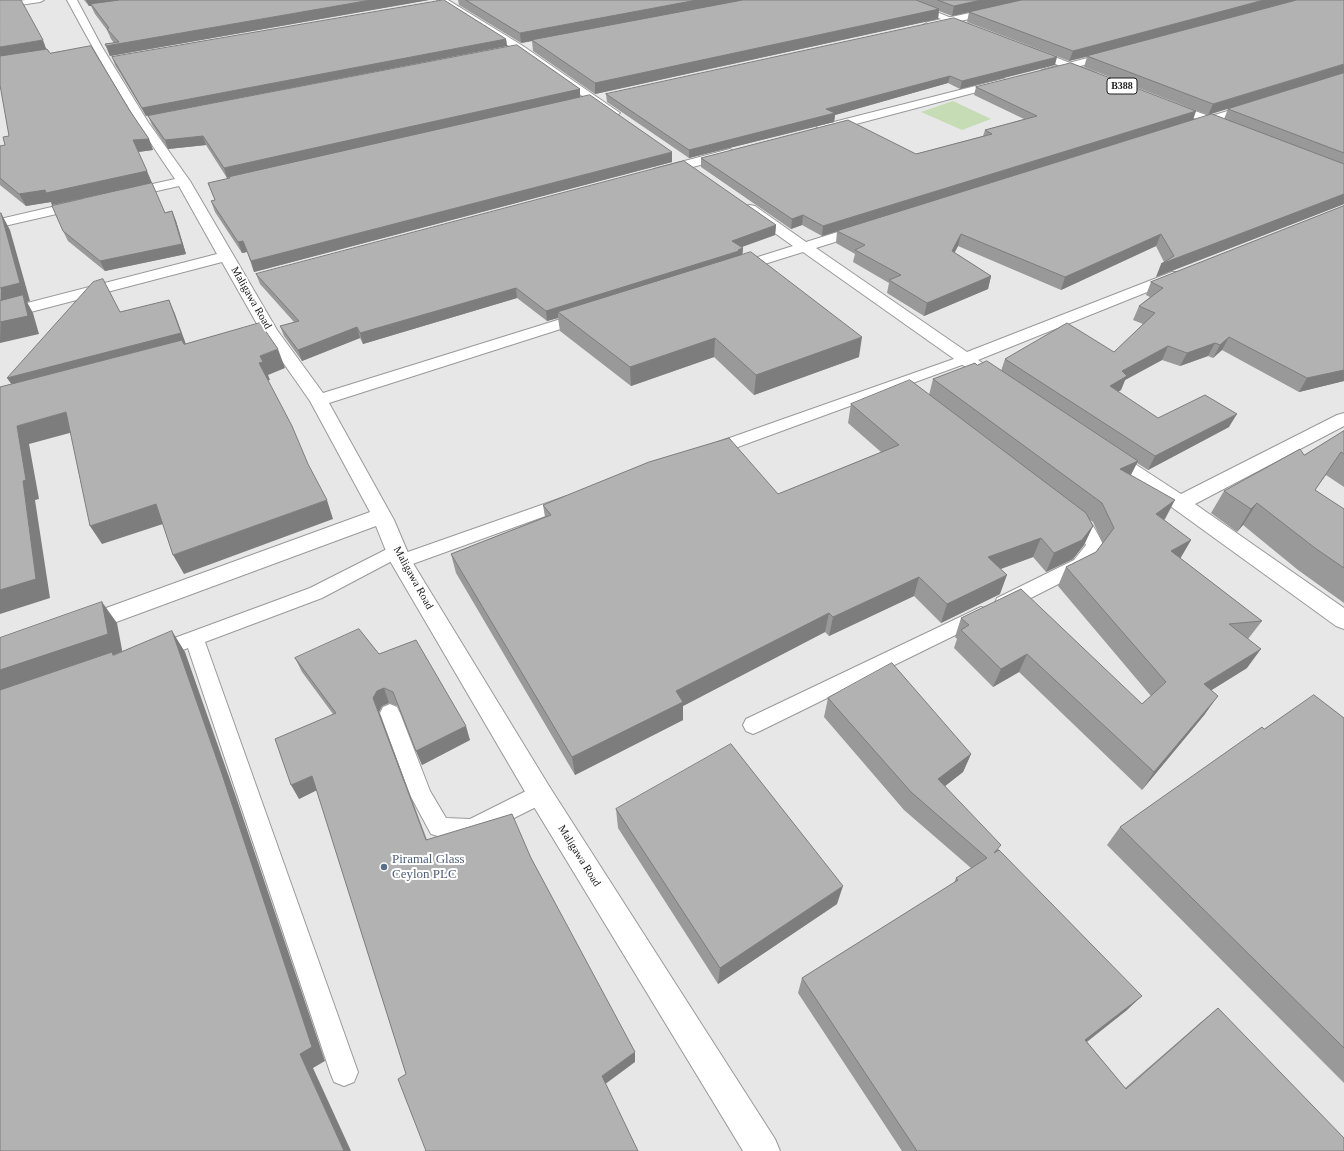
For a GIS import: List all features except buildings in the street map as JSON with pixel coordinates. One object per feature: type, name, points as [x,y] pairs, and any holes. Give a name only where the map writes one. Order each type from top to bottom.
[{"type":"street","points":[[899,0],[988,34]]},
{"type":"street","points":[[913,28],[1043,0]]},
{"type":"street","points":[[445,2],[511,49],[602,98],[625,121]]},
{"type":"street","name":"Maligawa Road","points":[[80,7],[101,54],[150,121],[192,187],[226,256],[250,280],[262,333],[319,400],[381,516],[399,556],[540,794],[763,1151]]},
{"type":"street","points":[[511,49],[535,45]]},
{"type":"street","name":"B388","points":[[1018,46],[1106,80]]},
{"type":"street","points":[[1032,75],[1122,52]]},
{"type":"street","points":[[806,133],[1017,79]]},
{"type":"street","points":[[579,103],[602,98]]},
{"type":"street","points":[[1158,100],[1238,131]]},
{"type":"street","points":[[1179,130],[1262,103]]},
{"type":"street","points":[[648,174],[739,150]]},
{"type":"street","points":[[668,151],[705,177]]},
{"type":"street","points":[[114,197],[192,187]]},
{"type":"street","points":[[736,199],[1010,390]]},
{"type":"street","points":[[0,223],[92,202]]},
{"type":"street","points":[[722,273],[882,223]]},
{"type":"street","points":[[0,315],[226,256]]},
{"type":"street","points":[[965,359],[1188,271]]},
{"type":"street","points":[[319,400],[600,311]]},
{"type":"street","points":[[1180,503],[1344,419]]},
{"type":"street","points":[[1096,447],[1180,503],[1344,620]]},
{"type":"street","points":[[67,631],[381,516]]},
{"type":"lane","points":[[0,6],[40,0]]},
{"type":"lane","points":[[698,455],[905,388],[965,359]]},
{"type":"lane","points":[[142,658],[316,593],[399,556],[579,497]]},
{"type":"lane","points":[[753,725],[1080,565],[1095,546],[1086,526],[1061,507]]},
{"type":"lane","points":[[194,639],[344,1072]]},
{"type":"lane","points":[[390,713],[420,795],[439,827],[451,830],[472,830],[540,794]]},
{"type":"green space","points":[[953,101],[991,119],[962,130],[921,112]]},
{"type":"place","name":"Piramal Glass Ceylon PLC","points":[[384,867]]}]
